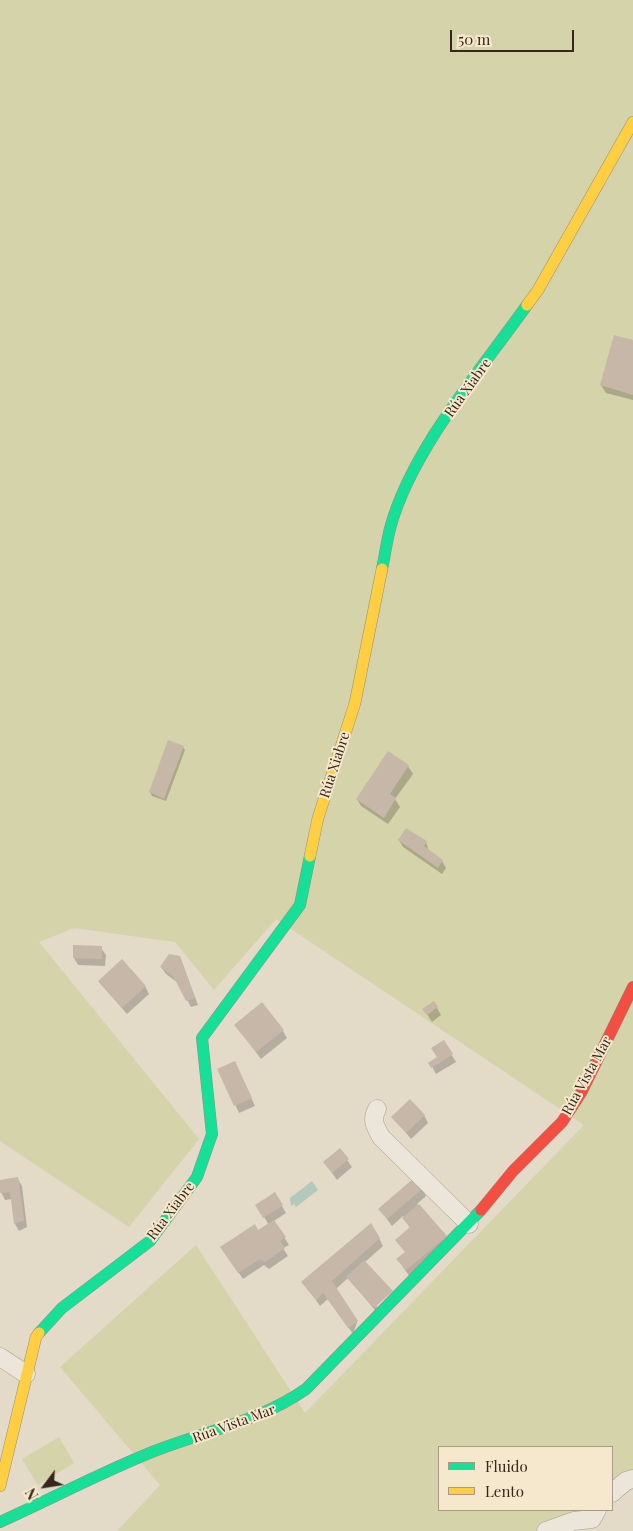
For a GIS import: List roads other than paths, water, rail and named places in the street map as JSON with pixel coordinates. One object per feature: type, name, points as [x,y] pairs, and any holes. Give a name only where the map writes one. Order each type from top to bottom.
[{"type":"street","name":"Rúa Xiabre","points":[[0,1486],[36,1337],[62,1308],[150,1241],[197,1177],[212,1134],[202,1038],[300,905],[318,818],[355,703],[391,524],[412,473],[437,431],[538,290],[633,122]]},
{"type":"street","name":"Rúa Vista Mar","points":[[0,1522],[154,1452],[240,1425],[287,1404],[306,1389],[469,1224],[513,1171],[562,1122],[581,1093],[633,987]]},
{"type":"street","points":[[378,1109],[373,1116],[375,1127],[381,1137],[469,1224]]},
{"type":"street","points":[[0,1357],[26,1374]]},
{"type":"street","points":[[613,1492],[626,1481],[633,1479]]},
{"type":"street","points":[[546,1531],[574,1521],[592,1519],[596,1511]]}]
